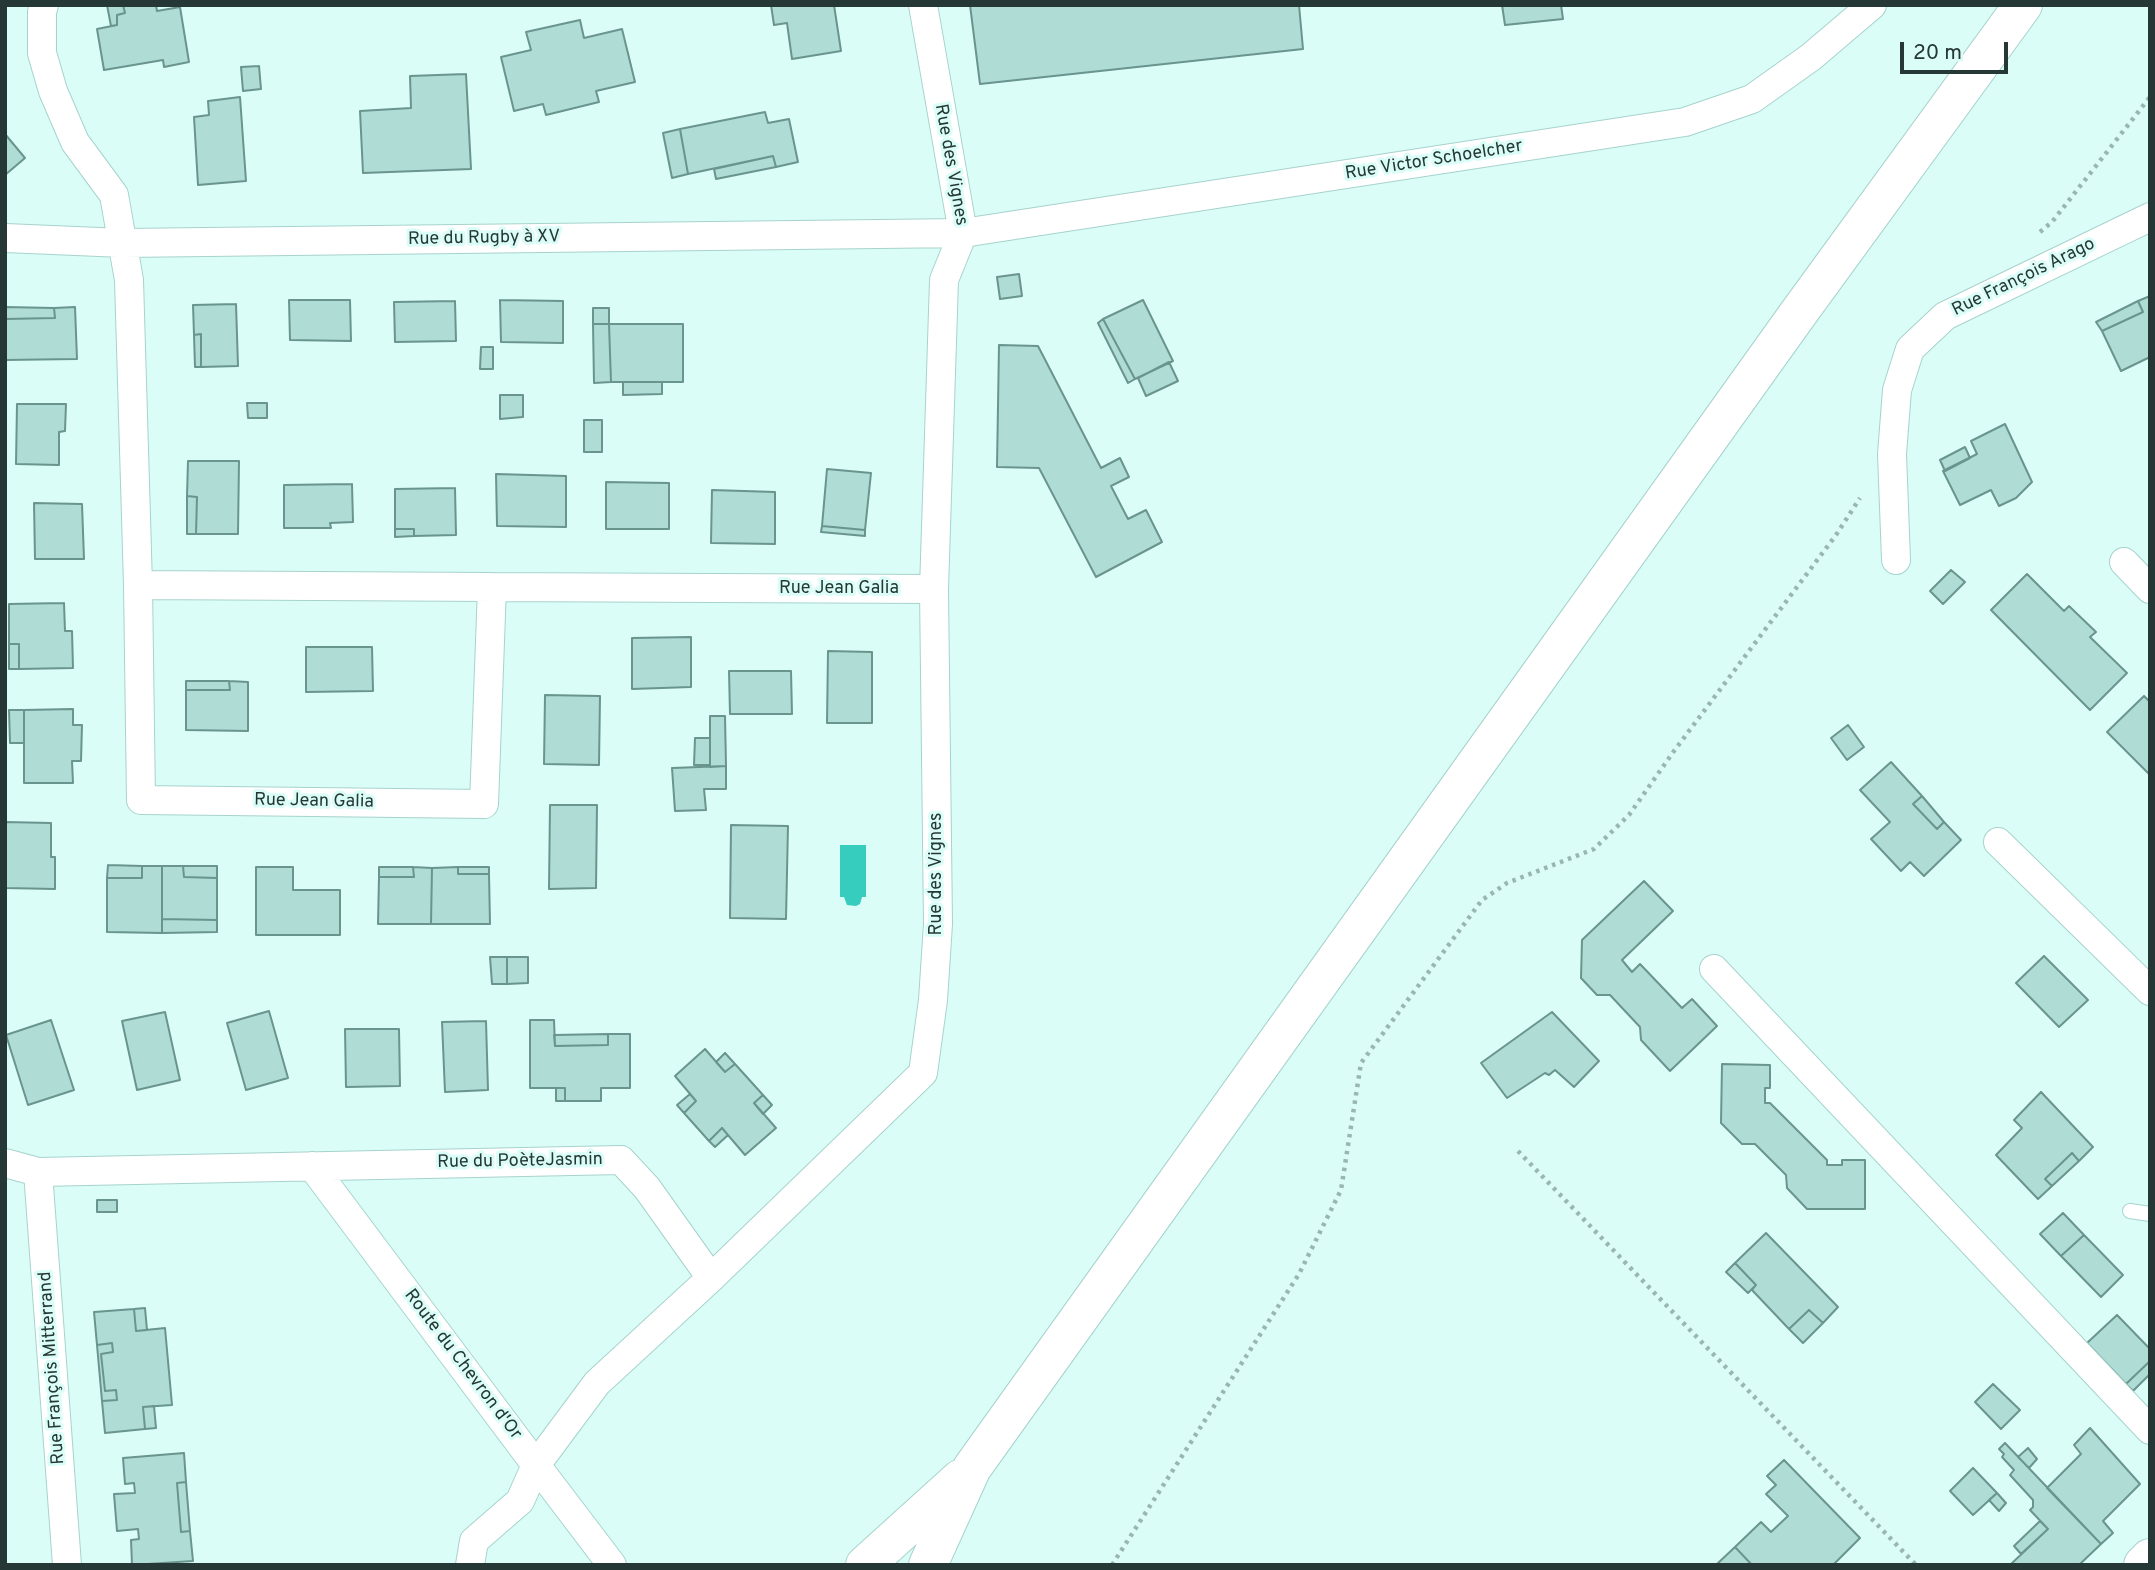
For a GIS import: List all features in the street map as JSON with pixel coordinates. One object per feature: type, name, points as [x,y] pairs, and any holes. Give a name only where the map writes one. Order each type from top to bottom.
[{"type":"main road","points":[[928,1565],[972,1468],[2022,5]]},
{"type":"main road","points":[[865,1565],[972,1468]]},
{"type":"main road","points":[[2143,1565],[2150,1558]]},
{"type":"street","name":"Rue Jean Galia","points":[[44,5],[42,53],[53,91],[75,142],[114,195],[130,280],[142,800],[484,804],[492,587]]},
{"type":"street","name":"Rue des Vignes","points":[[536,1465],[597,1383],[711,1278],[923,1073],[933,1000],[938,924],[934,589],[944,280],[963,233],[923,5]]},
{"type":"street","name":"Rue Victor Schoelcher","points":[[963,233],[1685,122],[1752,99],[1811,57],[1872,5]]},
{"type":"street","name":"Rue François Arago","points":[[1896,560],[1892,454],[1897,390],[1910,349],[1945,316],[2150,217]]},
{"type":"street","name":"Rue du Rugby à XV","points":[[5,238],[123,243],[963,233]]},
{"type":"street","points":[[2124,562],[2150,589]]},
{"type":"street","name":"Rue Jean Galia","points":[[138,585],[934,589]]},
{"type":"street","points":[[1998,842],[2150,991]]},
{"type":"street","points":[[1714,969],[2150,1430]]},
{"type":"street","name":"Rue du PoèteJasmin","points":[[313,1167],[621,1160],[647,1188],[711,1278]]},
{"type":"street","points":[[5,1163],[38,1172],[313,1167]]},
{"type":"street","name":"Route du Chevron d'Or","points":[[313,1167],[536,1465]]},
{"type":"street","name":"Rue François Mitterrand","points":[[38,1172],[67,1565]]},
{"type":"street","points":[[470,1565],[474,1541],[520,1501],[536,1465],[612,1565]]},
{"type":"lane","points":[[2130,1211],[2150,1214]]},
{"type":"path","points":[[2035,236],[2052,222],[2150,97]]},
{"type":"path","points":[[1112,1565],[1299,1274],[1341,1190],[1361,1063],[1482,900],[1507,883],[1594,849],[1629,815],[1836,535],[1862,494]]},
{"type":"path","points":[[1518,1151],[1916,1565]]},
{"type":"shaded area","points":[[840,845],[866,845],[866,897],[862,897],[860,904],[856,906],[847,905],[844,897],[840,897]]},
{"type":"building","points":[[107,5],[123,5],[125,13],[117,15],[117,25],[111,26]]},
{"type":"building","points":[[123,5],[156,5],[157,11],[180,7],[189,62],[164,67],[163,60],[104,70],[97,29],[117,25],[117,15],[125,13]]},
{"type":"building","points":[[771,5],[834,5],[841,51],[792,59],[787,23],[774,25]]},
{"type":"building","points":[[970,5],[1299,5],[1303,49],[980,84]]},
{"type":"building","points":[[1502,5],[1561,5],[1563,19],[1505,25]]},
{"type":"building","points":[[580,20],[584,38],[622,29],[635,82],[596,91],[599,102],[546,115],[543,104],[514,111],[501,57],[531,50],[526,32]]},
{"type":"building","points":[[259,66],[261,89],[243,91],[241,67]]},
{"type":"building","points":[[466,74],[471,169],[363,173],[360,111],[411,108],[410,76]]},
{"type":"building","points":[[240,97],[246,181],[198,185],[194,117],[209,115],[208,101]]},
{"type":"building","points":[[765,112],[768,123],[789,119],[798,162],[776,167],[773,156],[688,174],[680,129]]},
{"type":"building","points":[[680,129],[688,174],[672,178],[663,133]]},
{"type":"building","points":[[5,134],[25,158],[5,175]]},
{"type":"building","points":[[773,156],[776,167],[716,179],[714,169]]},
{"type":"building","points":[[1019,274],[1022,296],[1000,299],[997,277]]},
{"type":"building","points":[[2150,296],[2150,357],[2121,371],[2102,331],[2143,312],[2138,301]]},
{"type":"building","points":[[289,300],[350,300],[351,341],[290,340]]},
{"type":"building","points":[[500,300],[563,301],[563,343],[501,342]]},
{"type":"building","points":[[1143,300],[1173,361],[1135,379],[1103,319]]},
{"type":"building","points":[[455,301],[456,341],[395,342],[394,302]]},
{"type":"building","points":[[2138,301],[2143,312],[2102,331],[2096,322]]},
{"type":"building","points":[[236,304],[238,366],[201,367],[201,334],[194,335],[193,305]]},
{"type":"building","points":[[5,307],[54,308],[55,318],[5,319]]},
{"type":"building","points":[[75,307],[77,359],[5,360],[5,319],[55,318],[54,308]]},
{"type":"building","points":[[593,308],[609,308],[609,324],[593,324]]},
{"type":"building","points":[[1103,319],[1135,379],[1128,383],[1098,323]]},
{"type":"building","points":[[593,324],[609,324],[611,382],[594,383]]},
{"type":"building","points":[[609,324],[683,324],[683,382],[611,382]]},
{"type":"building","points":[[201,334],[201,367],[195,367],[194,335]]},
{"type":"building","points":[[999,345],[1038,346],[1101,468],[1120,458],[1129,477],[1111,486],[1128,519],[1146,510],[1162,542],[1096,577],[1039,468],[997,467]]},
{"type":"building","points":[[481,347],[493,347],[493,369],[480,369]]},
{"type":"building","points":[[1169,362],[1178,381],[1146,396],[1138,378]]},
{"type":"building","points":[[623,382],[662,382],[662,394],[623,395]]},
{"type":"building","points":[[500,395],[523,395],[523,417],[500,419]]},
{"type":"building","points":[[247,403],[267,403],[267,418],[248,418]]},
{"type":"building","points":[[17,404],[66,404],[65,431],[59,432],[59,465],[16,464]]},
{"type":"building","points":[[584,420],[602,420],[602,452],[584,452]]},
{"type":"building","points":[[2005,424],[2032,482],[2016,498],[1999,506],[1991,490],[1960,505],[1943,471],[1977,454],[1971,441]]},
{"type":"building","points":[[1965,447],[1970,458],[1945,471],[1940,460]]},
{"type":"building","points":[[188,461],[239,461],[238,534],[196,534],[197,497],[187,496]]},
{"type":"building","points":[[827,469],[871,473],[865,530],[822,526]]},
{"type":"building","points":[[496,474],[566,476],[566,527],[497,526]]},
{"type":"building","points":[[606,482],[669,483],[669,529],[606,529]]},
{"type":"building","points":[[352,484],[353,522],[330,523],[331,528],[284,528],[284,485]]},
{"type":"building","points":[[455,488],[456,535],[414,536],[414,529],[395,529],[395,489]]},
{"type":"building","points":[[712,490],[775,492],[775,544],[711,543]]},
{"type":"building","points":[[187,496],[197,497],[196,534],[187,534]]},
{"type":"building","points":[[34,503],[82,504],[84,559],[35,559]]},
{"type":"building","points":[[822,526],[865,530],[865,536],[821,532]]},
{"type":"building","points":[[395,529],[414,529],[414,536],[395,537]]},
{"type":"building","points":[[1951,570],[1965,582],[1943,604],[1930,591]]},
{"type":"building","points":[[2027,574],[2064,611],[2069,606],[2096,632],[2090,637],[2127,673],[2090,710],[1991,610]]},
{"type":"building","points":[[64,603],[65,631],[72,631],[73,668],[19,669],[19,644],[9,644],[9,604]]},
{"type":"building","points":[[691,637],[691,687],[632,689],[632,638]]},
{"type":"building","points":[[9,644],[19,644],[19,669],[9,669]]},
{"type":"building","points":[[306,647],[372,647],[373,691],[306,692]]},
{"type":"building","points":[[828,651],[872,652],[872,723],[827,723]]},
{"type":"building","points":[[729,671],[791,671],[792,714],[730,714]]},
{"type":"building","points":[[186,681],[229,681],[230,690],[186,690]]},
{"type":"building","points":[[229,681],[248,682],[248,731],[186,730],[186,690],[230,690]]},
{"type":"building","points":[[545,695],[600,696],[599,765],[544,764]]},
{"type":"building","points":[[2144,696],[2150,702],[2150,775],[2107,732]]},
{"type":"building","points":[[73,709],[73,725],[82,725],[81,761],[72,761],[73,783],[24,783],[24,710]]},
{"type":"building","points":[[9,710],[24,710],[24,743],[10,743]]},
{"type":"building","points":[[710,716],[725,716],[726,766],[710,767]]},
{"type":"building","points":[[1848,725],[1864,747],[1847,760],[1831,738]]},
{"type":"building","points":[[695,738],[710,738],[710,765],[694,765]]},
{"type":"building","points":[[1891,762],[1922,796],[1913,804],[1937,829],[1944,822],[1961,840],[1924,876],[1910,862],[1901,871],[1871,839],[1890,822],[1860,790]]},
{"type":"building","points":[[726,766],[726,789],[704,789],[706,810],[675,811],[672,768]]},
{"type":"building","points":[[1922,796],[1944,822],[1937,829],[1913,804]]},
{"type":"building","points":[[550,805],[597,805],[596,888],[549,889]]},
{"type":"building","points":[[5,822],[51,823],[55,889],[5,888]]},
{"type":"building","points":[[731,825],[788,826],[786,919],[730,918]]},
{"type":"building","points":[[108,865],[142,866],[142,878],[107,878]]},
{"type":"building","points":[[142,866],[162,866],[162,933],[107,932],[107,878],[142,878]]},
{"type":"building","points":[[162,866],[183,866],[184,877],[217,878],[217,920],[162,919]]},
{"type":"building","points":[[183,866],[217,866],[217,878],[184,877]]},
{"type":"building","points":[[256,867],[293,867],[293,890],[340,890],[340,935],[256,935]]},
{"type":"building","points":[[379,867],[413,867],[414,877],[379,877]]},
{"type":"building","points":[[413,867],[432,868],[431,924],[378,924],[379,877],[414,877]]},
{"type":"building","points":[[458,867],[489,867],[489,874],[458,874]]},
{"type":"building","points":[[458,867],[458,874],[489,874],[490,924],[431,924],[432,868]]},
{"type":"building","points":[[1644,881],[1673,911],[1622,960],[1632,972],[1640,964],[1682,1008],[1692,999],[1717,1026],[1670,1071],[1641,1040],[1640,1027],[1610,995],[1597,995],[1581,978],[1582,940]]},
{"type":"building","points":[[162,919],[217,920],[217,932],[162,933]]},
{"type":"building","points":[[2044,956],[2088,1000],[2059,1027],[2016,983]]},
{"type":"building","points":[[490,957],[507,957],[507,984],[492,984]]},
{"type":"building","points":[[507,957],[528,957],[528,983],[507,984]]},
{"type":"building","points":[[269,1011],[288,1078],[246,1090],[227,1023]]},
{"type":"building","points":[[165,1012],[180,1080],[137,1090],[122,1021]]},
{"type":"building","points":[[1552,1012],[1599,1061],[1574,1087],[1555,1070],[1549,1075],[1545,1073],[1507,1098],[1481,1063]]},
{"type":"building","points":[[51,1020],[74,1090],[28,1105],[6,1035]]},
{"type":"building","points":[[530,1020],[554,1020],[555,1046],[608,1045],[608,1034],[630,1034],[630,1088],[601,1088],[601,1101],[565,1101],[565,1088],[530,1088]]},
{"type":"building","points":[[486,1021],[488,1090],[445,1092],[442,1022]]},
{"type":"building","points":[[345,1029],[399,1029],[400,1086],[346,1087]]},
{"type":"building","points":[[608,1034],[608,1045],[555,1046],[554,1035]]},
{"type":"building","points":[[705,1049],[725,1072],[735,1064],[763,1095],[754,1103],[776,1128],[745,1155],[722,1128],[709,1141],[684,1113],[696,1101],[675,1076]]},
{"type":"building","points":[[725,1053],[735,1064],[725,1072],[716,1062]]},
{"type":"building","points":[[1722,1064],[1770,1065],[1770,1088],[1765,1088],[1765,1103],[1770,1103],[1827,1160],[1827,1165],[1842,1165],[1842,1160],[1865,1160],[1865,1209],[1807,1209],[1787,1188],[1786,1175],[1755,1144],[1742,1144],[1721,1123]]},
{"type":"building","points":[[556,1088],[565,1088],[565,1101],[556,1101]]},
{"type":"building","points":[[2041,1092],[2093,1147],[2079,1161],[2072,1153],[2045,1179],[2052,1186],[2038,1199],[1996,1155],[2022,1128],[2014,1120]]},
{"type":"building","points":[[690,1094],[696,1101],[684,1113],[677,1105]]},
{"type":"building","points":[[763,1095],[772,1105],[763,1114],[754,1103]]},
{"type":"building","points":[[722,1128],[728,1135],[715,1147],[709,1141]]},
{"type":"building","points":[[2072,1153],[2079,1161],[2052,1186],[2045,1179]]},
{"type":"building","points":[[97,1200],[117,1200],[117,1212],[97,1212]]},
{"type":"building","points":[[2063,1213],[2084,1235],[2061,1256],[2040,1234]]},
{"type":"building","points":[[1766,1233],[1838,1307],[1823,1323],[1809,1310],[1789,1329],[1752,1290],[1756,1285],[1735,1263]]},
{"type":"building","points":[[2084,1235],[2123,1275],[2101,1297],[2061,1256]]},
{"type":"building","points":[[1735,1263],[1756,1285],[1748,1293],[1726,1272]]},
{"type":"building","points":[[145,1308],[147,1330],[136,1331],[134,1309]]},
{"type":"building","points":[[134,1309],[136,1331],[165,1328],[172,1405],[143,1407],[145,1429],[105,1433],[102,1401],[117,1400],[116,1390],[105,1391],[101,1354],[113,1352],[112,1343],[97,1345],[94,1312]]},
{"type":"building","points":[[1809,1310],[1823,1323],[1803,1343],[1789,1329]]},
{"type":"building","points":[[2117,1315],[2150,1349],[2150,1361],[2126,1384],[2087,1343]]},
{"type":"building","points":[[112,1343],[113,1352],[101,1354],[105,1391],[116,1390],[117,1400],[102,1401],[97,1345]]},
{"type":"building","points":[[2150,1361],[2150,1374],[2133,1391],[2126,1384]]},
{"type":"building","points":[[1993,1384],[2020,1410],[2001,1429],[1975,1402]]},
{"type":"building","points":[[154,1406],[156,1428],[145,1429],[143,1407]]},
{"type":"building","points":[[2090,1428],[2140,1484],[2103,1521],[2113,1533],[2101,1544],[2047,1488],[2081,1454],[2074,1445]]},
{"type":"building","points":[[2005,1443],[2101,1544],[2079,1565],[2010,1565],[2048,1529],[2030,1510],[2033,1500],[2010,1475],[2014,1470],[2002,1457],[2004,1454],[1999,1449]]},
{"type":"building","points":[[2028,1448],[2037,1459],[2029,1468],[2018,1457]]},
{"type":"building","points":[[184,1453],[186,1482],[177,1483],[181,1532],[190,1531],[193,1561],[132,1565],[131,1540],[139,1539],[138,1529],[117,1531],[114,1494],[135,1493],[134,1483],[125,1484],[123,1458]]},
{"type":"building","points":[[1784,1460],[1860,1538],[1833,1565],[1752,1565],[1735,1547],[1761,1522],[1771,1532],[1788,1516],[1766,1494],[1776,1485],[1767,1476]]},
{"type":"building","points":[[1973,1468],[1997,1493],[1973,1515],[1950,1491]]},
{"type":"building","points":[[186,1482],[190,1531],[181,1532],[177,1483]]},
{"type":"building","points":[[1997,1493],[2006,1503],[1999,1511],[1989,1500]]},
{"type":"building","points":[[2040,1521],[2048,1529],[2021,1554],[2014,1546]]},
{"type":"building","points":[[1735,1547],[1752,1565],[1717,1564]]}]
